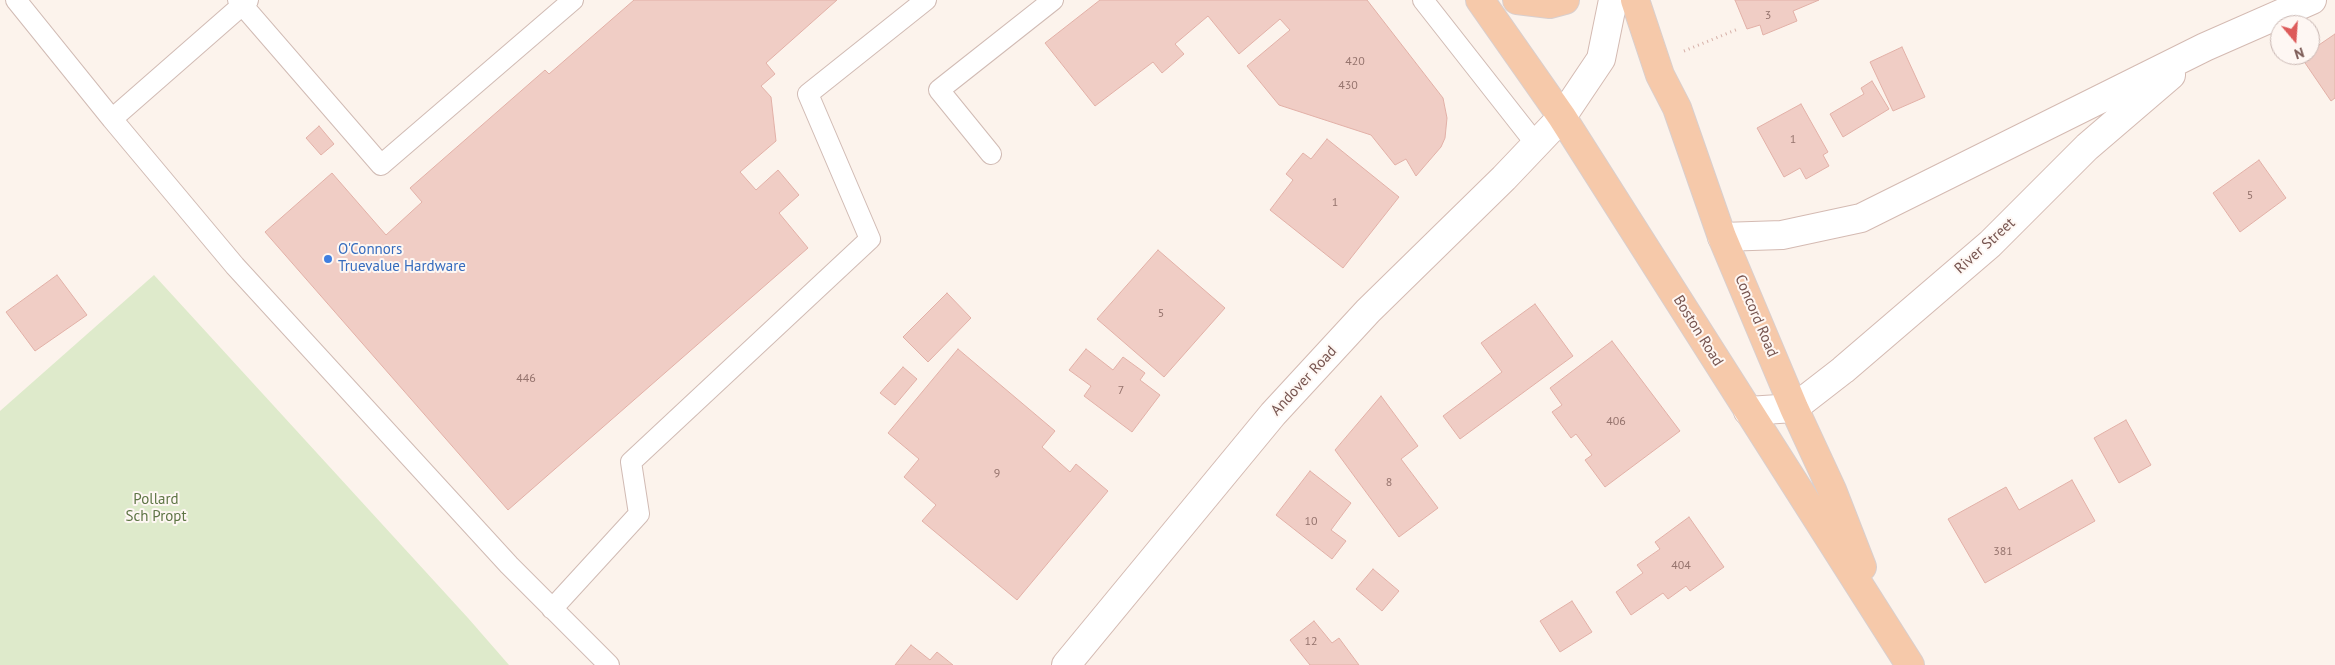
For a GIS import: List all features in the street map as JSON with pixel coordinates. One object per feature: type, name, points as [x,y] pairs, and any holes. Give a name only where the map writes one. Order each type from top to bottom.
[{"type":"main road","name":"Boston Road","points":[[1480,0],[1562,117],[1910,665]]},
{"type":"main road","points":[[1517,0],[1550,4],[1565,0]]},
{"type":"main road","points":[[1562,117],[1601,59],[1613,0]]},
{"type":"main road","name":"Concord Road","points":[[1635,0],[1660,75],[1677,108],[1722,237],[1794,408],[1832,490],[1887,629]]},
{"type":"main road","name":"River Street","points":[[1722,237],[1782,235],[1861,218],[2205,47],[2312,0]]},
{"type":"main road","name":"River Street","points":[[1794,408],[1843,370],[1990,244],[2087,146],[2205,47]]},
{"type":"main road","name":"Andover Road","points":[[1066,665],[1273,414],[1368,312],[1562,117]]},
{"type":"main road","points":[[1748,411],[1794,408]]},
{"type":"lane","points":[[16,0],[112,119],[235,266],[509,565],[609,665]]},
{"type":"lane","points":[[112,119],[243,2],[381,165],[572,0]]},
{"type":"lane","points":[[552,609],[639,514],[631,462],[870,239],[808,94],[926,0]]},
{"type":"lane","points":[[991,154],[939,90],[1053,0]]},
{"type":"lane","points":[[1423,0],[1536,144]]},
{"type":"path","points":[[1679,53],[1738,29]]},
{"type":"green space","name":"Pollard Sch Propt","points":[[154,275],[509,665],[0,665],[0,411]]},
{"type":"building","points":[[634,0],[837,0],[766,63],[775,74],[761,86],[771,97],[776,141],[740,172],[756,190],[778,170],[799,195],[779,213],[808,248],[508,510],[265,232],[332,173],[386,235],[422,202],[410,188],[545,70],[549,74]]},
{"type":"building","points":[[1100,0],[1367,0],[1443,98],[1447,118],[1445,138],[1441,147],[1416,176],[1406,159],[1395,165],[1371,135],[1279,105],[1247,66],[1290,30],[1280,19],[1239,54],[1208,16],[1175,44],[1184,54],[1162,73],[1153,62],[1095,106],[1045,43]]},
{"type":"building","points":[[1735,0],[1819,0],[1793,11],[1797,21],[1763,35],[1760,25],[1747,29]]},
{"type":"building","points":[[2335,34],[2335,98],[2331,101],[2306,65],[2320,65],[2320,44]]},
{"type":"building","points":[[1902,47],[1925,97],[1893,111],[1870,62]]},
{"type":"building","points":[[1872,81],[1889,109],[1843,137],[1830,114],[1864,94],[1861,88]]},
{"type":"building","points":[[1801,104],[1828,152],[1823,155],[1829,166],[1806,179],[1800,168],[1784,177],[1757,128]]},
{"type":"building","points":[[319,126],[334,144],[321,155],[306,138]]},
{"type":"building","points":[[1327,139],[1399,197],[1343,268],[1270,210],[1293,180],[1286,174],[1303,153],[1311,159]]},
{"type":"building","points":[[2259,160],[2286,198],[2240,232],[2213,193]]},
{"type":"building","points":[[1158,250],[1225,308],[1164,377],[1097,319]]},
{"type":"building","points":[[57,275],[87,315],[35,351],[6,312]]},
{"type":"building","points":[[947,293],[971,318],[928,362],[903,337]]},
{"type":"building","points":[[1535,304],[1573,356],[1460,439],[1443,416],[1502,372],[1481,343]]},
{"type":"building","points":[[1612,341],[1680,431],[1605,487],[1585,460],[1592,455],[1576,434],[1571,438],[1552,412],[1562,405],[1550,388]]},
{"type":"building","points":[[958,349],[1055,431],[1042,447],[1070,472],[1076,464],[1108,491],[1017,600],[922,521],[936,505],[904,477],[919,459],[888,433]]},
{"type":"building","points":[[1086,349],[1113,370],[1123,357],[1145,373],[1140,380],[1160,395],[1132,432],[1084,396],[1091,386],[1069,370]]},
{"type":"building","points":[[903,367],[917,379],[895,405],[880,393]]},
{"type":"building","points":[[1381,396],[1418,446],[1401,459],[1438,508],[1399,537],[1335,450]]},
{"type":"building","points":[[2126,420],[2151,465],[2119,483],[2094,438]]},
{"type":"building","points":[[1310,471],[1351,503],[1331,530],[1346,541],[1332,559],[1276,515]]},
{"type":"building","points":[[2072,480],[2095,521],[1985,583],[1948,519],[2006,487],[2019,510]]},
{"type":"building","points":[[1689,517],[1724,567],[1690,591],[1686,586],[1668,599],[1663,593],[1631,615],[1616,592],[1643,573],[1637,565],[1660,549],[1655,542]]},
{"type":"building","points":[[1373,569],[1399,591],[1382,611],[1356,589]]},
{"type":"building","points":[[1572,601],[1592,632],[1560,652],[1540,621]]},
{"type":"building","points":[[1314,621],[1332,643],[1339,638],[1359,665],[1310,665],[1290,640]]},
{"type":"building","points":[[911,645],[930,660],[937,652],[953,665],[895,665]]},
{"type":"place","name":"O'Connors Truevalue Hardware","points":[[328,259]]}]
